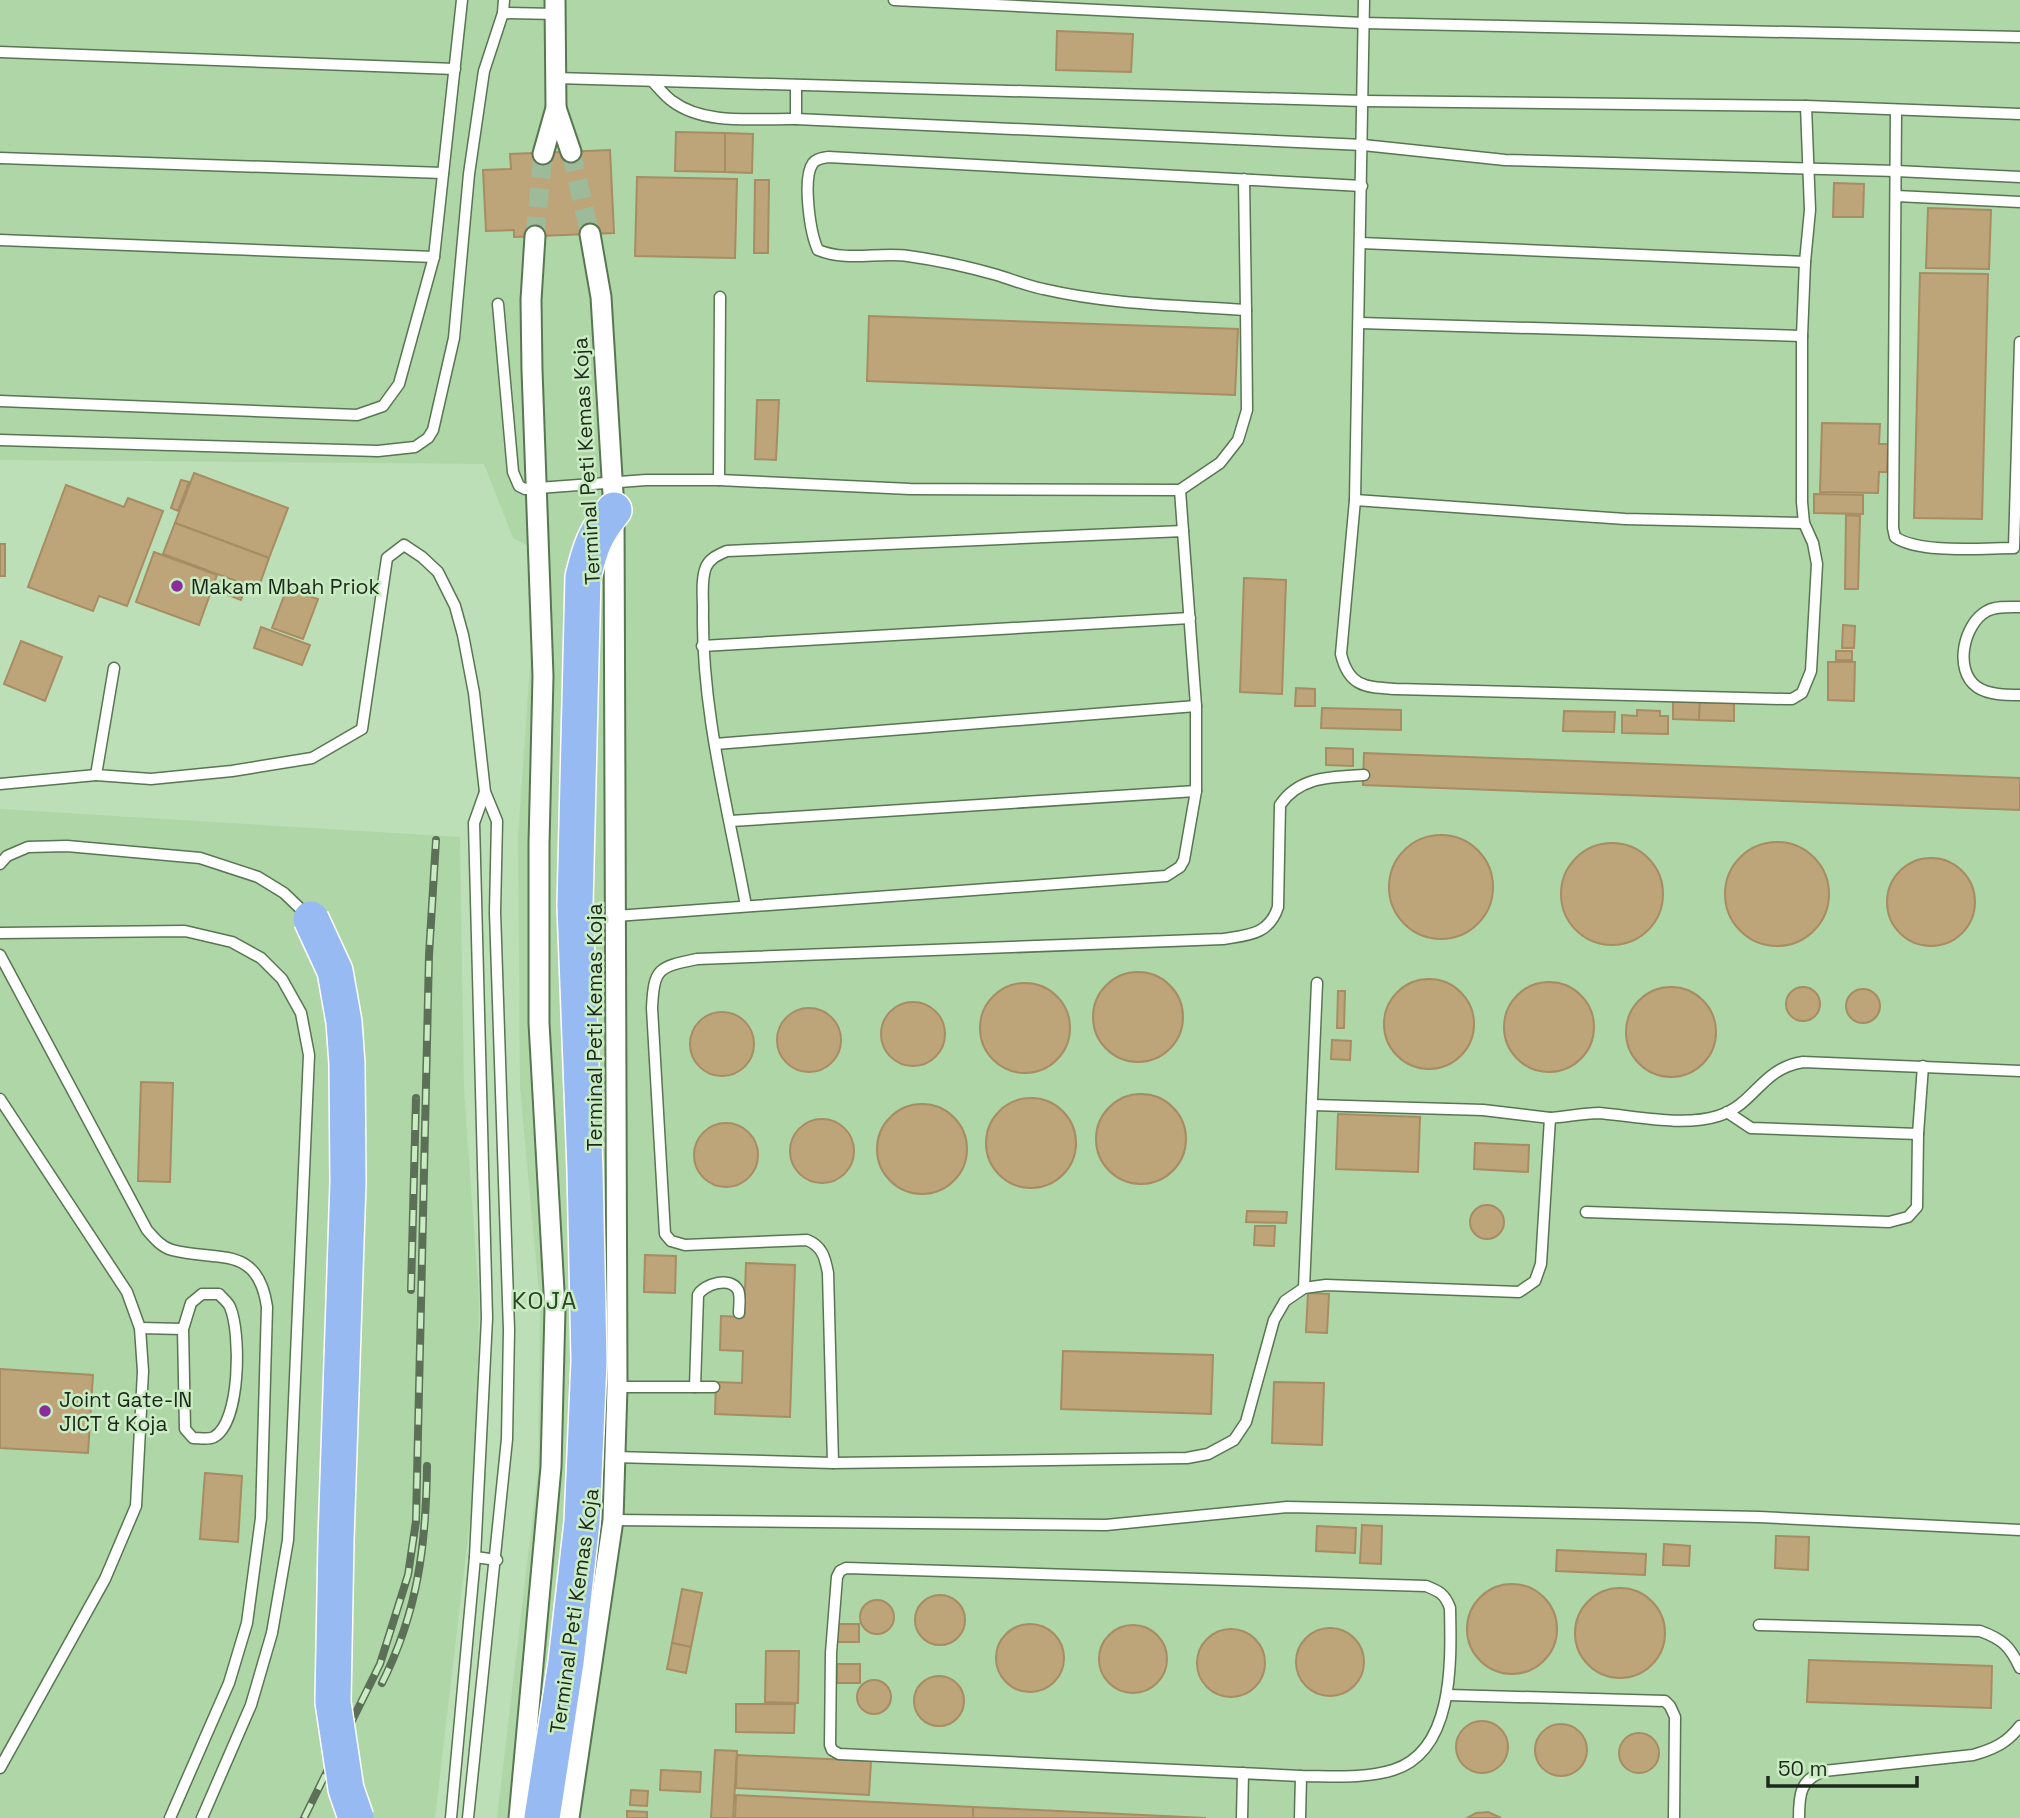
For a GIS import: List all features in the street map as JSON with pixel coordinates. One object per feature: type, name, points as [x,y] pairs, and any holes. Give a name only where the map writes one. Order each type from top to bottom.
[{"type":"highway","points":[[542,1818],[566,1662],[582,1522],[589,1361],[575,906],[583,577],[589,550],[614,496]]},
{"type":"highway","points":[[311,919],[335,971],[344,1022],[347,1064],[348,1182],[333,1702],[346,1789],[356,1818]]},
{"type":"street","points":[[543,154],[556,108],[556,7]]},
{"type":"street","points":[[556,108],[571,152]]},
{"type":"street","name":"Terminal Peti Kemas Koja","points":[[569,1818],[613,1520],[617,1387],[614,496],[601,297],[590,234]]},
{"type":"street","name":"Terminal Peti Kemas Koja","points":[[519,1818],[551,1467],[555,1309],[539,1023],[543,676],[531,300],[535,236]]},
{"type":"lane","points":[[0,401],[357,415],[383,405],[399,384],[434,257],[462,0]]},
{"type":"lane","points":[[0,440],[378,451],[407,448],[423,443],[433,430],[454,338],[469,174],[484,71],[503,13],[504,0]]},
{"type":"lane","points":[[894,0],[1363,23],[2020,37]]},
{"type":"lane","points":[[1364,0],[1355,500],[1341,654],[1345,669],[1362,685],[1396,689],[1793,699],[1806,688],[1811,671],[1816,564],[1813,543],[1804,523],[1802,502],[1802,336],[1810,210],[1806,106]]},
{"type":"lane","points":[[503,13],[556,7]]},
{"type":"lane","points":[[0,52],[455,69]]},
{"type":"lane","points":[[556,78],[1363,101],[1806,106],[2020,114]]},
{"type":"lane","points":[[652,81],[671,101],[693,112],[725,118],[1363,145],[1505,160],[2020,177]]},
{"type":"lane","points":[[796,85],[796,119]]},
{"type":"lane","points":[[1896,110],[1893,528],[1895,537],[1906,544],[1923,547],[2017,548],[2020,342]]},
{"type":"lane","points":[[1246,310],[1107,301],[1041,289],[995,274],[906,256],[856,257],[827,254],[818,250],[808,219],[811,166],[828,157],[1362,186]]},
{"type":"lane","points":[[0,159],[443,173]]},
{"type":"lane","points":[[498,304],[513,472],[519,486],[525,489],[614,496],[719,480],[910,489],[1180,491],[1220,463],[1238,440],[1247,410],[1244,179]]},
{"type":"lane","points":[[1896,196],[2020,201]]},
{"type":"lane","points":[[0,240],[434,257]]},
{"type":"lane","points":[[1361,243],[1805,262]]},
{"type":"lane","points":[[719,480],[720,296]]},
{"type":"lane","points":[[1360,323],[1802,336]]},
{"type":"lane","points":[[616,916],[1166,876],[1180,867],[1184,860],[1196,791],[1196,706],[1180,491]]},
{"type":"lane","points":[[1355,500],[1625,519],[1804,523]]},
{"type":"lane","points":[[746,906],[715,744],[702,646],[705,568],[717,555],[727,551],[1183,531]]},
{"type":"lane","points":[[0,784],[96,775],[151,779],[232,771],[312,758],[362,729],[387,558],[404,545],[422,557],[438,572],[455,606],[474,693],[485,792],[496,821],[495,912],[509,1330],[507,1439],[468,1818]]},
{"type":"lane","points":[[2020,607],[1989,610],[1975,620],[1966,636],[1964,661],[1967,675],[1976,686],[1989,692],[2020,695]]},
{"type":"lane","points":[[702,646],[1190,618]]},
{"type":"lane","points":[[96,775],[114,668]]},
{"type":"lane","points":[[715,744],[1196,706]]},
{"type":"lane","points":[[833,1463],[828,1272],[824,1256],[816,1244],[807,1240],[685,1244],[671,1241],[665,1234],[652,1008],[653,986],[658,973],[668,965],[697,959],[1223,939],[1250,935],[1265,928],[1274,919],[1278,907],[1280,805],[1288,793],[1324,777],[1364,775]]},
{"type":"lane","points":[[731,821],[1196,791]]},
{"type":"lane","points":[[451,1818],[475,1557],[487,1318],[474,823],[485,792]]},
{"type":"lane","points":[[0,864],[7,856],[28,847],[67,846],[200,858],[258,877],[284,893],[311,919]]},
{"type":"lane","points":[[0,933],[185,931],[232,942],[261,958],[282,979],[301,1013],[309,1055],[288,1540],[272,1633],[251,1705],[202,1818]]},
{"type":"lane","points":[[0,955],[147,1230],[157,1242],[170,1250],[228,1257],[246,1264],[257,1273],[265,1290],[267,1307],[261,1518],[247,1623],[229,1683],[170,1818]]},
{"type":"lane","points":[[1304,1288],[1317,983]]},
{"type":"lane","points":[[1313,1105],[1483,1110],[1550,1118],[1595,1113],[1661,1119],[1699,1119],[1727,1112],[1750,1096],[1764,1079],[1788,1064],[1830,1062],[2020,1071]]},
{"type":"lane","points":[[1586,1212],[1889,1222],[1908,1217],[1917,1207],[1918,1133],[1923,1066]]},
{"type":"lane","points":[[0,1099],[127,1292],[140,1328],[143,1371],[136,1506],[105,1579],[0,1768]]},
{"type":"lane","points":[[1727,1112],[1751,1128],[1918,1133]]},
{"type":"lane","points":[[614,1457],[833,1463],[1187,1458],[1208,1454],[1234,1440],[1246,1422],[1274,1320],[1285,1301],[1304,1288],[1326,1285],[1519,1292],[1528,1288],[1539,1275],[1541,1264],[1550,1118]]},
{"type":"lane","points":[[482,1133],[501,1133]]},
{"type":"lane","points":[[695,1387],[698,1294],[702,1287],[710,1284],[732,1284],[737,1288],[739,1313]]},
{"type":"lane","points":[[202,1294],[219,1294],[230,1306],[237,1344],[237,1382],[233,1405],[221,1431],[212,1438],[193,1438],[185,1429],[183,1329],[191,1303],[202,1294]]},
{"type":"lane","points":[[140,1328],[183,1329]]},
{"type":"lane","points":[[617,1387],[714,1387]]},
{"type":"lane","points":[[613,1520],[1106,1525],[1287,1507],[1759,1517],[2020,1530]]},
{"type":"lane","points":[[475,1557],[496,1560]]},
{"type":"lane","points":[[846,1567],[1426,1586],[1440,1591],[1446,1597],[1450,1608],[1448,1695],[1430,1739],[1409,1762],[1394,1770],[1367,1776],[1301,1776],[836,1754],[830,1745],[831,1653],[838,1573],[846,1567]]},
{"type":"lane","points":[[1759,1625],[1980,1631],[1997,1638],[2013,1652],[2020,1668]]},
{"type":"lane","points":[[1448,1695],[1665,1701],[1675,1717],[1674,1818]]},
{"type":"lane","points":[[1799,1818],[1799,1799],[1803,1785],[1813,1775],[1825,1771],[1973,1755],[1997,1748],[2020,1726]]},
{"type":"lane","points":[[1242,1818],[1243,1773]]},
{"type":"lane","points":[[1300,1818],[1301,1776]]},
{"type":"shaded area","points":[[0,0],[2020,0],[2020,1818],[497,1818],[538,1471],[540,1304],[520,1088],[518,837],[538,551],[513,538],[484,464],[0,460]]},
{"type":"shaded area","points":[[0,809],[460,837],[464,1089],[479,1300],[476,1469],[435,1818],[0,1818]]},
{"type":"building","points":[[1057,31],[1133,34],[1131,72],[1056,70]]},
{"type":"building","points":[[676,132],[725,133],[725,172],[675,171]]},
{"type":"building","points":[[725,133],[753,134],[752,173],[725,172]]},
{"type":"building","points":[[610,150],[614,233],[514,237],[514,230],[486,231],[483,170],[511,169],[510,154]]},
{"type":"building","points":[[637,177],[737,179],[735,258],[635,256]]},
{"type":"building","points":[[755,180],[769,180],[768,253],[754,253]]},
{"type":"building","points":[[1834,183],[1864,184],[1863,217],[1833,217]]},
{"type":"building","points":[[1928,208],[1991,210],[1989,269],[1926,268]]},
{"type":"building","points":[[1920,273],[1988,274],[1982,519],[1914,518]]},
{"type":"building","points":[[869,316],[1238,329],[1235,395],[867,381]]},
{"type":"building","points":[[757,400],[779,400],[776,460],[755,459]]},
{"type":"building","points":[[1822,423],[1880,424],[1879,444],[1888,444],[1887,472],[1879,472],[1878,493],[1820,492]]},
{"type":"building","points":[[194,473],[288,508],[269,558],[175,523]]},
{"type":"building","points":[[181,480],[189,482],[178,511],[171,508]]},
{"type":"building","points":[[66,485],[124,507],[128,498],[163,511],[127,606],[99,596],[93,611],[28,587]]},
{"type":"building","points":[[1814,494],[1863,495],[1863,514],[1814,513]]},
{"type":"building","points":[[1846,515],[1860,516],[1858,589],[1845,589]]},
{"type":"building","points":[[175,523],[269,558],[258,589],[163,554]]},
{"type":"building","points":[[0,544],[5,544],[5,576],[0,576]]},
{"type":"building","points":[[154,552],[217,575],[199,625],[136,602]]},
{"type":"building","points":[[1244,578],[1286,580],[1282,694],[1240,692]]},
{"type":"building","points":[[221,580],[245,589],[241,600],[217,591]]},
{"type":"building","points":[[287,588],[318,599],[303,639],[272,628]]},
{"type":"building","points":[[1843,625],[1855,626],[1854,648],[1842,648]]},
{"type":"building","points":[[261,627],[310,645],[302,665],[254,648]]},
{"type":"building","points":[[21,641],[62,657],[45,701],[4,684]]},
{"type":"building","points":[[1836,651],[1852,651],[1852,660],[1836,660]]},
{"type":"building","points":[[1828,662],[1855,662],[1854,701],[1828,700]]},
{"type":"building","points":[[1296,688],[1315,689],[1315,706],[1295,706]]},
{"type":"building","points":[[1673,702],[1700,702],[1699,720],[1673,719]]},
{"type":"building","points":[[1700,702],[1734,703],[1734,721],[1699,720]]},
{"type":"building","points":[[1322,708],[1401,710],[1401,730],[1321,728]]},
{"type":"building","points":[[1637,710],[1660,711],[1660,716],[1668,716],[1668,734],[1622,733],[1622,715],[1637,716]]},
{"type":"building","points":[[1564,711],[1615,712],[1614,732],[1563,731]]},
{"type":"building","points":[[1326,748],[1353,749],[1353,766],[1326,765]]},
{"type":"building","points":[[1364,753],[2020,778],[2020,810],[1363,785]]},
{"type":"building","points":[[1441,835],[1461,839],[1484,858],[1489,867],[1493,887],[1489,907],[1470,930],[1461,935],[1441,939],[1421,935],[1398,916],[1393,907],[1389,887],[1393,867],[1412,844],[1421,839]]},
{"type":"building","points":[[1777,842],[1797,846],[1820,865],[1825,874],[1829,894],[1825,914],[1806,937],[1797,942],[1777,946],[1757,942],[1734,923],[1729,914],[1725,894],[1729,874],[1748,851],[1757,846]]},
{"type":"building","points":[[1602,843],[1622,843],[1641,851],[1655,865],[1663,884],[1660,914],[1641,937],[1622,945],[1602,945],[1583,937],[1569,923],[1561,904],[1561,884],[1569,865],[1583,851]]},
{"type":"building","points":[[1931,858],[1948,861],[1962,871],[1972,885],[1975,902],[1972,919],[1962,933],[1948,943],[1931,946],[1914,943],[1900,933],[1890,919],[1887,902],[1890,885],[1900,871],[1914,861]]},
{"type":"building","points":[[1138,972],[1155,975],[1170,985],[1180,1000],[1183,1017],[1180,1034],[1170,1049],[1155,1059],[1138,1062],[1121,1059],[1106,1049],[1096,1034],[1093,1017],[1096,1000],[1106,985],[1121,975]]},
{"type":"building","points":[[1429,979],[1446,982],[1461,992],[1471,1007],[1474,1024],[1471,1041],[1461,1056],[1446,1066],[1429,1069],[1412,1066],[1397,1056],[1387,1041],[1384,1024],[1387,1007],[1397,992],[1412,982]]},
{"type":"building","points":[[1549,982],[1566,985],[1581,995],[1591,1010],[1594,1027],[1591,1044],[1581,1059],[1566,1069],[1549,1072],[1532,1069],[1517,1059],[1507,1044],[1504,1027],[1507,1010],[1517,995],[1532,985]]},
{"type":"building","points":[[1025,983],[1042,986],[1057,996],[1067,1011],[1070,1028],[1067,1045],[1057,1060],[1042,1070],[1025,1073],[1008,1070],[993,1060],[983,1045],[980,1028],[983,1011],[993,996],[1008,986]]},
{"type":"building","points":[[1671,987],[1688,990],[1703,1000],[1713,1015],[1716,1032],[1713,1049],[1703,1064],[1688,1074],[1671,1077],[1654,1074],[1639,1064],[1629,1049],[1626,1032],[1629,1015],[1639,1000],[1654,990]]},
{"type":"building","points":[[1803,987],[1815,992],[1820,1004],[1815,1016],[1803,1021],[1791,1016],[1786,1004],[1791,992]]},
{"type":"building","points":[[1863,989],[1875,994],[1880,1006],[1875,1018],[1863,1023],[1851,1018],[1846,1006],[1851,994]]},
{"type":"building","points":[[1338,991],[1345,991],[1344,1028],[1337,1028]]},
{"type":"building","points":[[907,1002],[919,1002],[936,1011],[943,1022],[943,1046],[936,1057],[919,1066],[907,1066],[895,1061],[886,1052],[881,1040],[881,1028],[886,1016],[895,1007]]},
{"type":"building","points":[[803,1008],[815,1008],[832,1017],[839,1028],[839,1052],[832,1063],[815,1072],[803,1072],[791,1067],[782,1058],[777,1046],[777,1034],[782,1022],[791,1013]]},
{"type":"building","points":[[716,1012],[728,1012],[745,1021],[752,1032],[752,1056],[745,1067],[728,1076],[716,1076],[704,1071],[695,1062],[690,1050],[690,1038],[695,1026],[704,1017]]},
{"type":"building","points":[[1332,1040],[1351,1041],[1350,1060],[1331,1059]]},
{"type":"building","points":[[141,1082],[173,1083],[170,1182],[138,1181]]},
{"type":"building","points":[[1141,1094],[1158,1097],[1173,1107],[1183,1122],[1186,1139],[1183,1156],[1173,1171],[1158,1181],[1141,1184],[1124,1181],[1109,1171],[1099,1156],[1096,1139],[1099,1122],[1109,1107],[1124,1097]]},
{"type":"building","points":[[1031,1098],[1048,1101],[1063,1111],[1073,1126],[1076,1143],[1073,1160],[1063,1175],[1048,1185],[1031,1188],[1014,1185],[999,1175],[989,1160],[986,1143],[989,1126],[999,1111],[1014,1101]]},
{"type":"building","points":[[922,1104],[939,1107],[954,1117],[964,1132],[967,1149],[964,1166],[954,1181],[939,1191],[922,1194],[905,1191],[890,1181],[880,1166],[877,1149],[880,1132],[890,1117],[905,1107]]},
{"type":"building","points":[[1338,1114],[1420,1117],[1418,1172],[1336,1169]]},
{"type":"building","points":[[816,1119],[828,1119],[845,1128],[852,1139],[852,1163],[845,1174],[828,1183],[816,1183],[804,1178],[795,1169],[790,1157],[790,1145],[795,1133],[804,1124]]},
{"type":"building","points":[[720,1123],[732,1123],[749,1132],[756,1143],[756,1167],[749,1178],[732,1187],[720,1187],[708,1182],[699,1173],[694,1161],[694,1149],[699,1137],[708,1128]]},
{"type":"building","points":[[1475,1143],[1529,1145],[1528,1172],[1474,1169]]},
{"type":"building","points":[[1487,1205],[1499,1210],[1504,1222],[1499,1234],[1487,1239],[1475,1234],[1470,1222],[1475,1210]]},
{"type":"building","points":[[1247,1211],[1287,1212],[1286,1223],[1246,1222]]},
{"type":"building","points":[[1255,1226],[1275,1226],[1274,1246],[1254,1245]]},
{"type":"building","points":[[645,1255],[676,1256],[675,1293],[644,1292]]},
{"type":"building","points":[[746,1263],[795,1265],[790,1417],[715,1414],[716,1382],[742,1383],[743,1351],[720,1350],[721,1316],[744,1317]]},
{"type":"building","points":[[1308,1293],[1329,1294],[1327,1333],[1306,1332]]},
{"type":"building","points":[[1063,1351],[1213,1355],[1211,1414],[1061,1409]]},
{"type":"building","name":"Joint Gate-IN JICT & Koja","points":[[0,1369],[93,1375],[88,1453],[0,1448]]},
{"type":"building","points":[[1274,1382],[1324,1383],[1322,1445],[1272,1443]]},
{"type":"building","points":[[205,1473],[242,1476],[238,1542],[200,1539]]},
{"type":"building","points":[[1362,1525],[1382,1526],[1381,1564],[1360,1563]]},
{"type":"building","points":[[1317,1526],[1356,1528],[1355,1553],[1316,1551]]},
{"type":"building","points":[[1776,1536],[1809,1537],[1808,1570],[1775,1568]]},
{"type":"building","points":[[1664,1544],[1690,1546],[1689,1566],[1663,1565]]},
{"type":"building","points":[[1557,1550],[1646,1554],[1645,1575],[1556,1571]]},
{"type":"building","points":[[1512,1584],[1529,1587],[1544,1597],[1554,1612],[1557,1629],[1554,1646],[1544,1661],[1529,1671],[1512,1674],[1495,1671],[1480,1661],[1470,1646],[1467,1629],[1470,1612],[1480,1597],[1495,1587]]},
{"type":"building","points":[[1620,1588],[1637,1591],[1652,1601],[1662,1616],[1665,1633],[1662,1650],[1652,1665],[1637,1675],[1620,1678],[1603,1675],[1588,1665],[1578,1650],[1575,1633],[1578,1616],[1588,1601],[1603,1591]]},
{"type":"building","points":[[682,1589],[702,1593],[691,1647],[672,1643]]},
{"type":"building","points":[[940,1595],[958,1602],[965,1620],[958,1638],[940,1645],[922,1638],[915,1620],[922,1602]]},
{"type":"building","points":[[877,1600],[889,1605],[894,1617],[889,1629],[877,1634],[865,1629],[860,1617],[865,1605]]},
{"type":"building","points":[[834,1624],[859,1624],[859,1642],[834,1642]]},
{"type":"building","points":[[1030,1624],[1043,1627],[1054,1634],[1061,1645],[1064,1658],[1061,1671],[1054,1682],[1043,1689],[1030,1692],[1017,1689],[1006,1682],[999,1671],[996,1658],[999,1645],[1006,1634],[1017,1627]]},
{"type":"building","points":[[1133,1625],[1146,1628],[1157,1635],[1164,1646],[1167,1659],[1164,1672],[1157,1683],[1146,1690],[1133,1693],[1120,1690],[1109,1683],[1102,1672],[1099,1659],[1102,1646],[1109,1635],[1120,1628]]},
{"type":"building","points":[[1330,1628],[1343,1631],[1354,1638],[1361,1649],[1364,1662],[1361,1675],[1354,1686],[1343,1693],[1330,1696],[1317,1693],[1306,1686],[1299,1675],[1296,1662],[1299,1649],[1306,1638],[1317,1631]]},
{"type":"building","points":[[1231,1629],[1244,1632],[1255,1639],[1262,1650],[1265,1663],[1262,1676],[1255,1687],[1244,1694],[1231,1697],[1218,1694],[1207,1687],[1200,1676],[1197,1663],[1200,1650],[1207,1639],[1218,1632]]},
{"type":"building","points":[[672,1643],[691,1647],[686,1673],[667,1669]]},
{"type":"building","points":[[766,1651],[799,1651],[798,1703],[765,1702]]},
{"type":"building","points":[[1809,1660],[1992,1666],[1991,1708],[1807,1702]]},
{"type":"building","points":[[837,1664],[860,1664],[860,1683],[837,1683]]},
{"type":"building","points":[[939,1676],[957,1683],[964,1701],[957,1719],[939,1726],[921,1719],[914,1701],[921,1683]]},
{"type":"building","points":[[874,1680],[886,1685],[891,1697],[886,1709],[874,1714],[862,1709],[857,1697],[862,1685]]},
{"type":"building","points":[[736,1704],[795,1704],[794,1733],[736,1732]]},
{"type":"building","points":[[1482,1721],[1501,1728],[1508,1747],[1501,1766],[1482,1773],[1463,1766],[1456,1747],[1463,1728]]},
{"type":"building","points":[[1561,1724],[1580,1731],[1587,1750],[1580,1769],[1561,1776],[1542,1769],[1535,1750],[1542,1731]]},
{"type":"building","points":[[1639,1733],[1653,1739],[1659,1753],[1653,1767],[1639,1773],[1625,1767],[1619,1753],[1625,1739]]},
{"type":"building","points":[[715,1750],[737,1751],[733,1818],[711,1818]]},
{"type":"building","points":[[737,1755],[871,1761],[869,1795],[736,1788]]},
{"type":"building","points":[[661,1770],[701,1772],[700,1792],[660,1790]]},
{"type":"building","points":[[631,1790],[648,1791],[647,1806],[630,1805]]},
{"type":"building","points":[[736,1795],[973,1807],[973,1818],[735,1818]]},
{"type":"building","points":[[973,1807],[1206,1818],[973,1818]]},
{"type":"building","points":[[627,1811],[647,1812],[647,1818],[627,1818]]},
{"type":"building","points":[[1488,1812],[1501,1818],[1467,1818],[1476,1813]]},
{"type":"tunnel","points":[[571,152],[590,234]]},
{"type":"tunnel","points":[[535,236],[543,154]]},
{"type":"railway","points":[[304,1818],[380,1664],[408,1575],[416,1521],[429,955],[436,840]]},
{"type":"railway","points":[[411,1290],[416,1098]]},
{"type":"railway","points":[[382,1683],[404,1630],[418,1578],[425,1524],[427,1466]]},
{"type":"place","name":"Makam Mbah Priok","points":[[177,586]]},
{"type":"place","name":"Joint Gate-IN JICT & Koja","points":[[45,1411]]},
{"type":"district","name":"KOJA","points":[[545,1300]]}]
